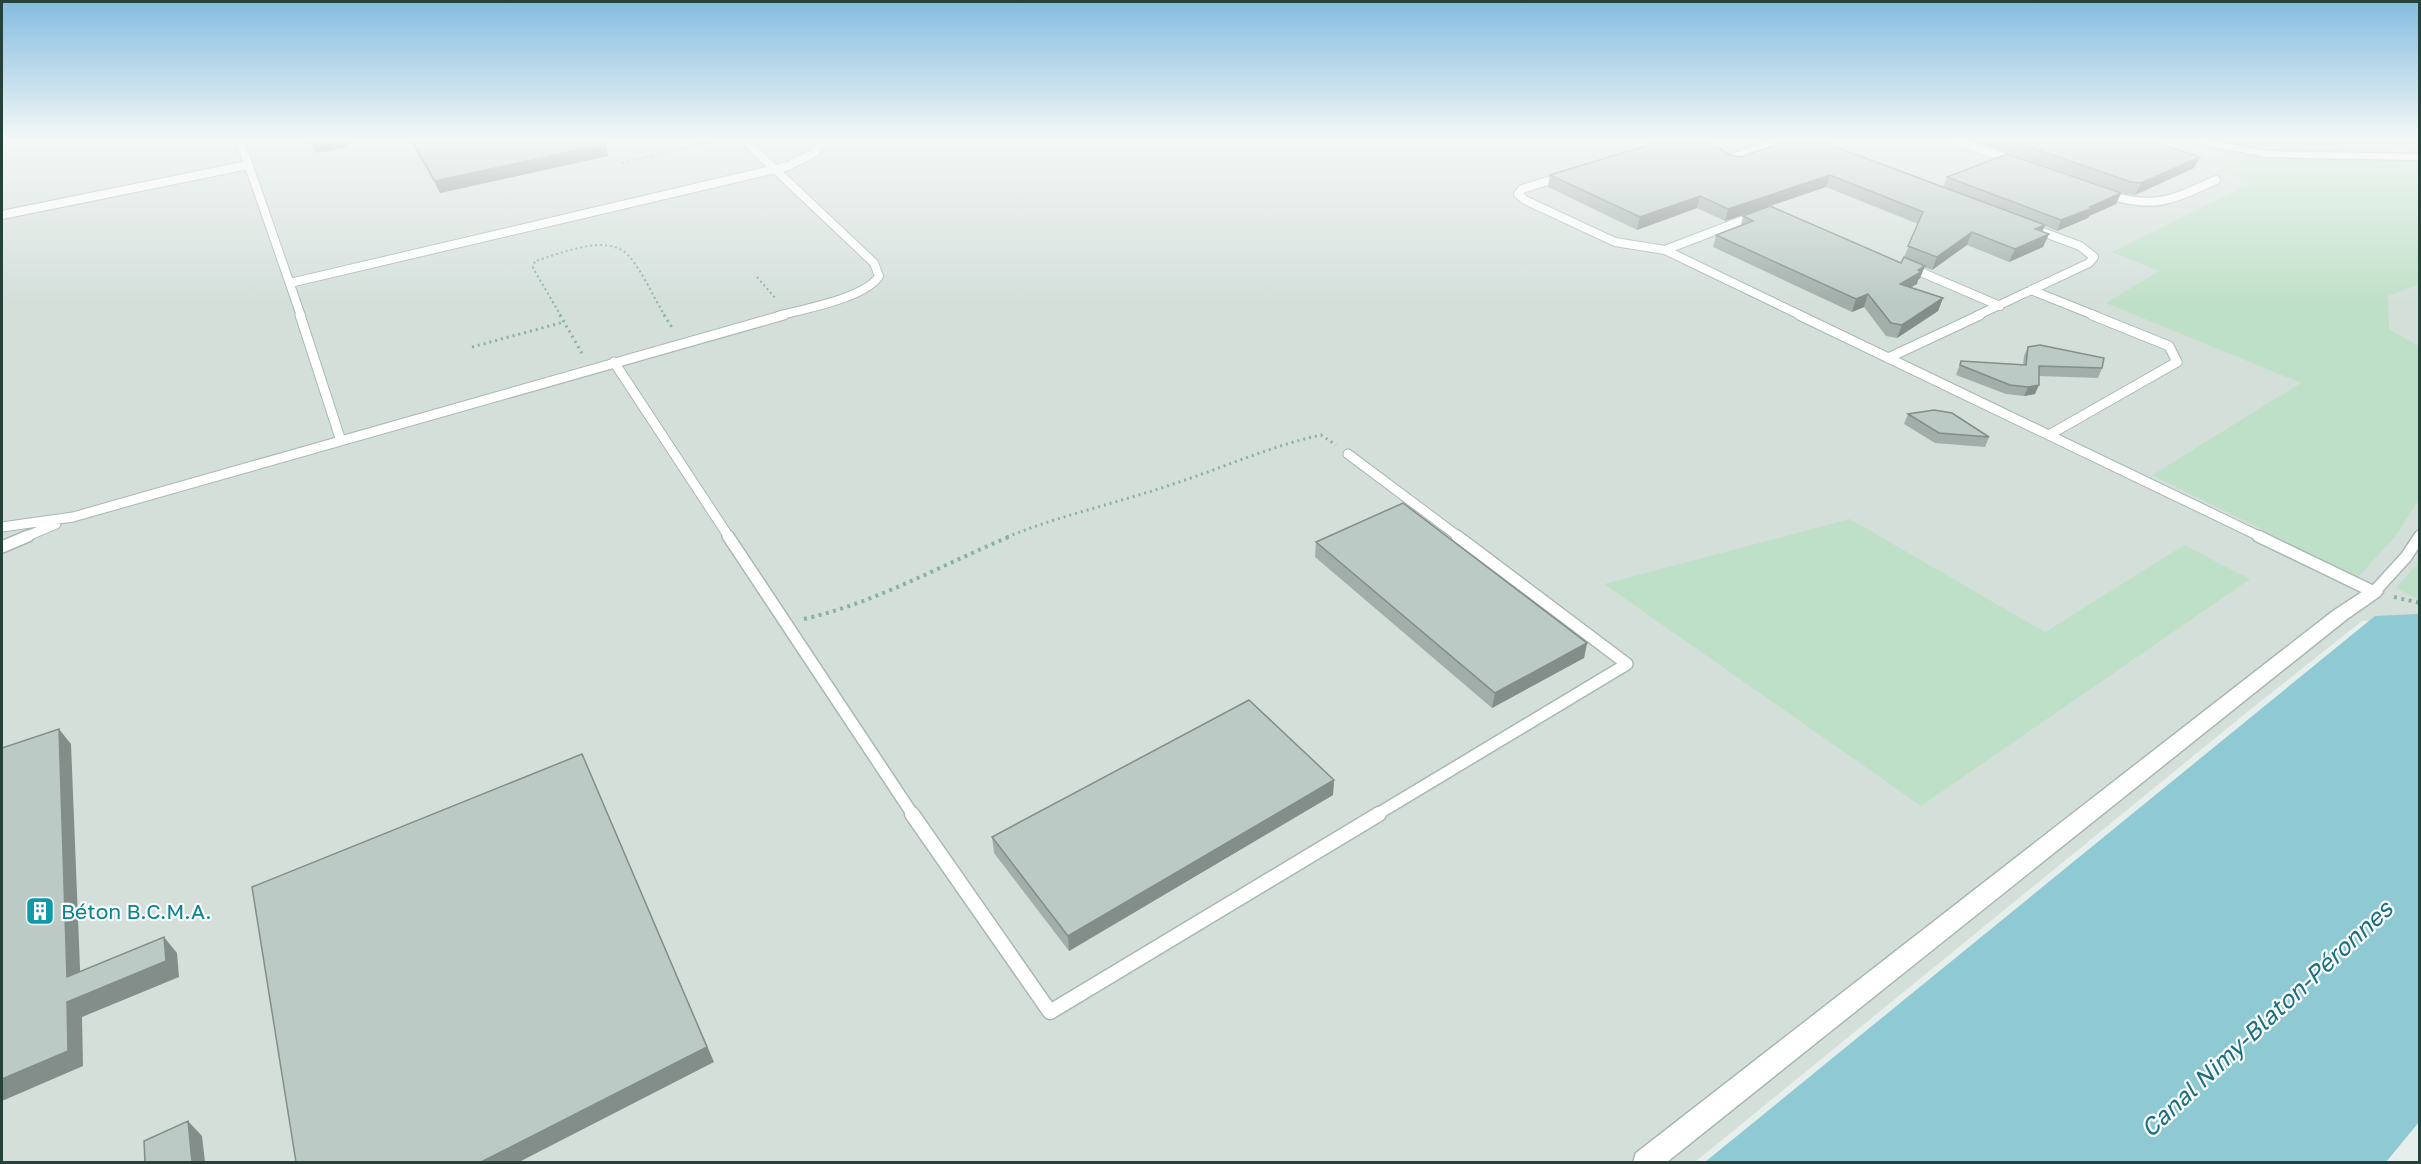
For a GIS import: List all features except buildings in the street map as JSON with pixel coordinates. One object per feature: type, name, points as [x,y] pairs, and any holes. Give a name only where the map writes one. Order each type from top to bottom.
[{"type":"street","points":[[1646,1162],[2340,615],[2374,592]]},
{"type":"lane","points":[[2,214],[101,194]]},
{"type":"lane","points":[[259,194],[291,283],[341,441]]},
{"type":"lane","points":[[291,283],[668,194]]},
{"type":"lane","points":[[2,547],[73,517],[846,297],[875,283],[879,276],[874,263],[802,194]]},
{"type":"lane","points":[[1518,194],[1525,200],[1614,242],[1665,250],[2374,592],[2406,557],[2420,536]]},
{"type":"lane","points":[[2107,194],[2124,200],[2152,204],[2166,202],[2183,194]]},
{"type":"lane","points":[[1665,250],[1763,213]]},
{"type":"lane","points":[[1888,358],[2089,263],[2094,257],[2080,246],[2024,225]]},
{"type":"lane","points":[[1903,264],[2000,306]]},
{"type":"lane","points":[[2031,290],[2169,346],[2176,362],[2049,435]]},
{"type":"lane","points":[[614,362],[895,789],[1050,1012],[1627,664],[1348,454]]},
{"type":"lane","points":[[2,527],[73,517]]},
{"type":"path","points":[[591,368],[533,268],[535,261],[596,245],[612,246],[628,255],[681,343]]},
{"type":"path","points":[[757,277],[789,313]]},
{"type":"path","points":[[472,347],[564,322]]},
{"type":"path","points":[[786,623],[828,614],[880,598],[1025,529],[1084,509],[1172,485],[1290,441],[1321,435],[1348,454]]},
{"type":"shaded area","points":[[2,194],[2419,194],[2419,617],[2362,621],[1695,1162],[2,1162]]},
{"type":"green space","points":[[2228,194],[2419,194],[2419,284],[2388,296],[2389,329],[2420,347],[2419,499],[2396,536],[2358,577],[2152,475],[2301,383],[2106,303],[2159,271],[2112,252]]},
{"type":"green space","points":[[1850,519],[2045,632],[2184,545],[2250,579],[1921,806],[1604,584]]},
{"type":"green space","points":[[2419,562],[2420,600],[2396,588]]},
{"type":"water","name":"Canal Nimy-Blaton-Péronnes","points":[[2419,614],[2419,1122],[2386,1162],[1705,1162],[2375,616]]},
{"type":"place","name":"Béton B.C.M.A.","points":[[40,911]]}]
